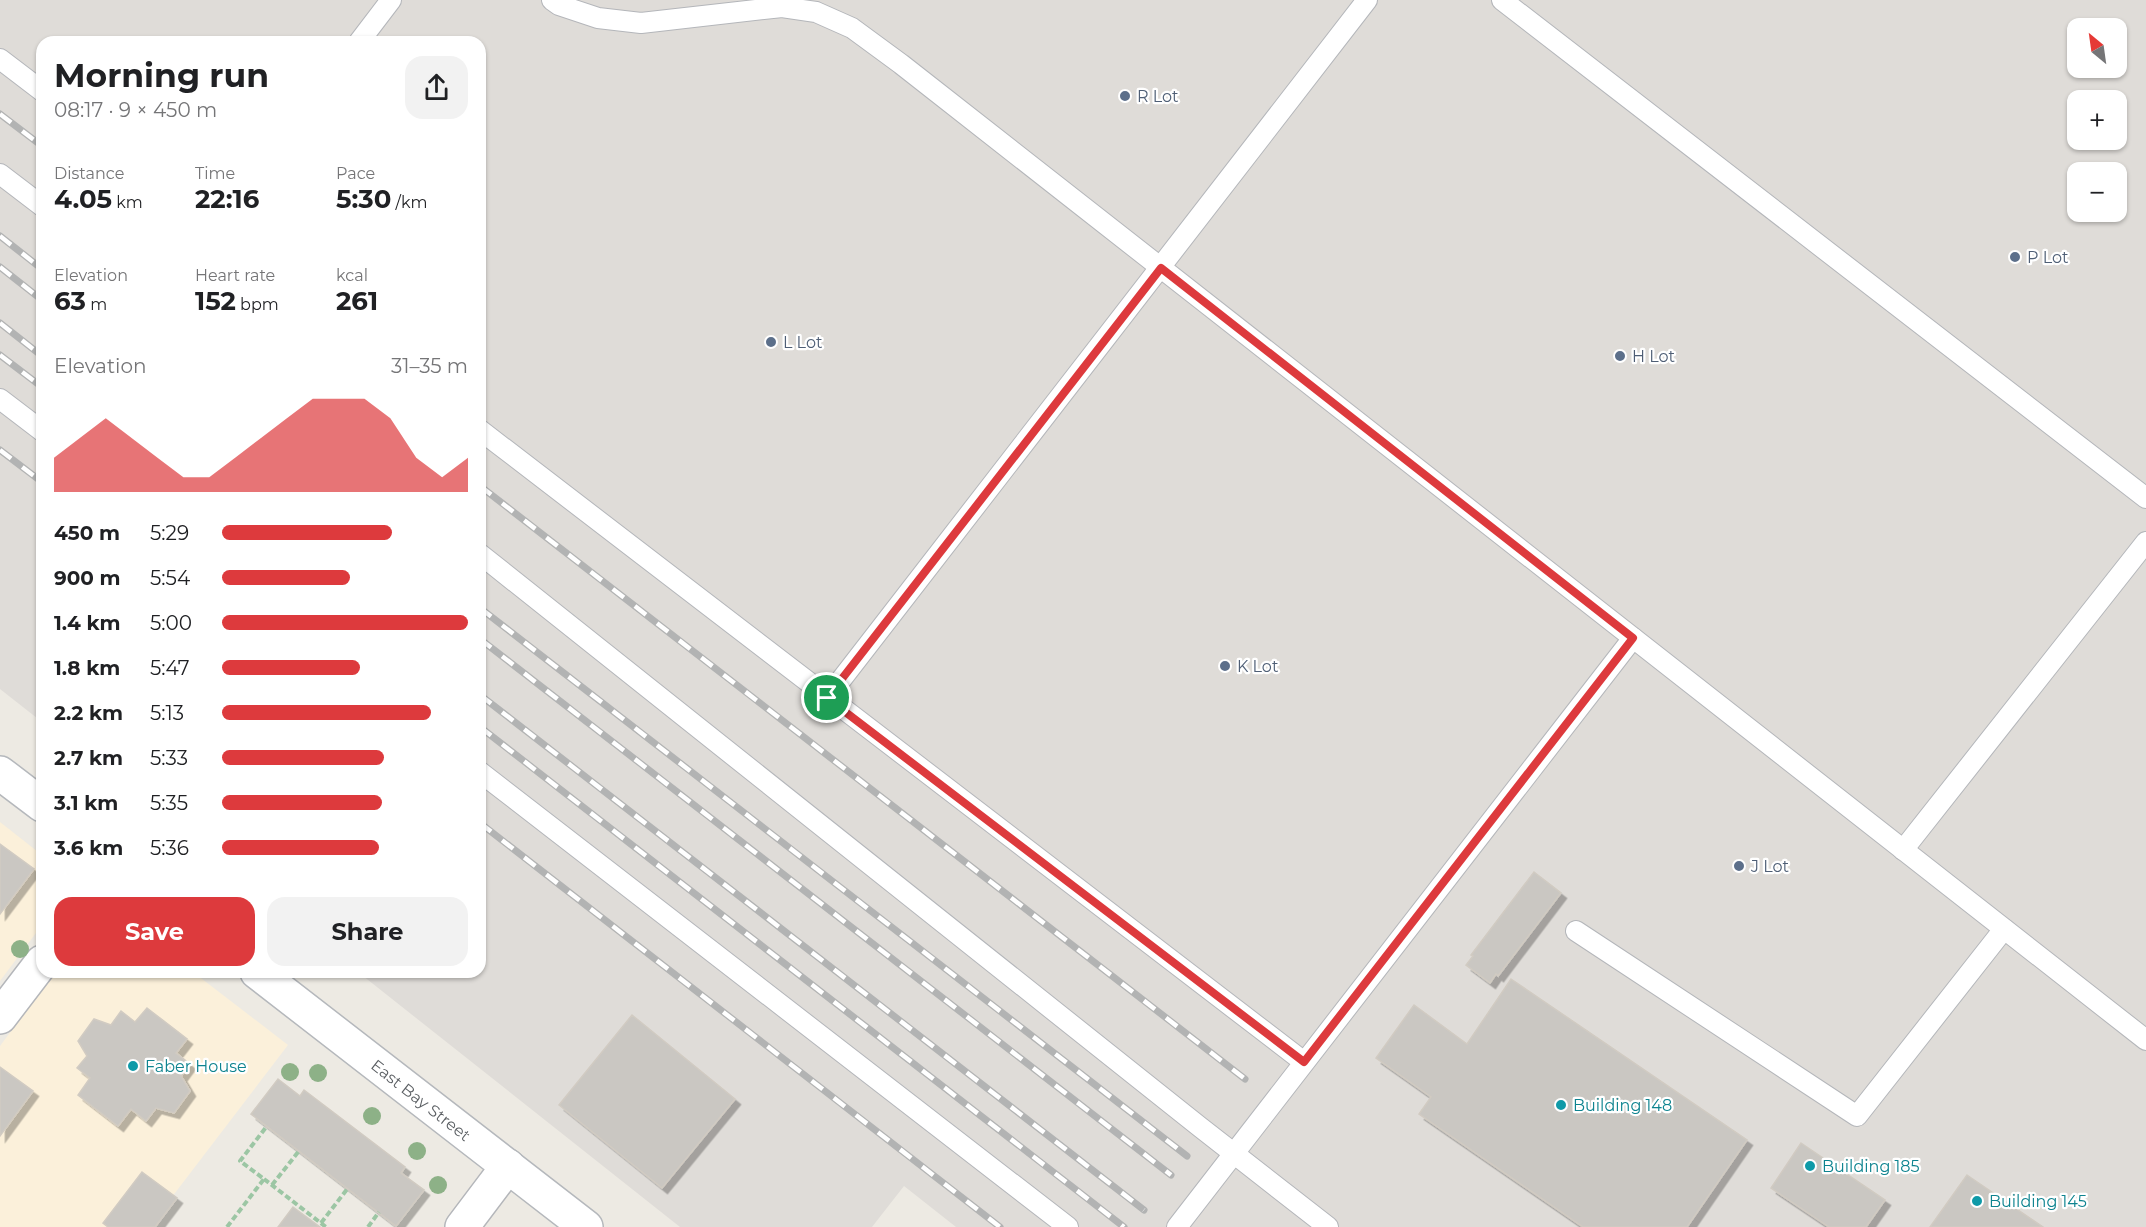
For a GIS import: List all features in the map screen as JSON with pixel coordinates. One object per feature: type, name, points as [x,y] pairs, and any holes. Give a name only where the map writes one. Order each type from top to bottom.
[{"type":"main road","points":[[0,773],[36,800]]},
{"type":"main road","points":[[0,1017],[36,970]]},
{"type":"main road","name":"East Bay Street","points":[[265,978],[586,1227]]},
{"type":"main road","points":[[462,1227],[507,1166]]},
{"type":"lane","points":[[363,36],[391,0]]},
{"type":"lane","points":[[552,0],[559,5],[598,18],[641,23],[782,7],[816,12],[852,28],[2146,1040]]},
{"type":"lane","points":[[827,698],[1367,0]]},
{"type":"lane","points":[[1502,0],[2146,498]]},
{"type":"lane","points":[[0,59],[36,86]]},
{"type":"lane","points":[[0,174],[36,201]]},
{"type":"lane","points":[[0,399],[36,426]]},
{"type":"lane","points":[[486,435],[1304,1062]]},
{"type":"lane","points":[[1903,850],[2146,543]]},
{"type":"lane","points":[[486,559],[1329,1227]]},
{"type":"lane","points":[[1177,1227],[1633,638]]},
{"type":"lane","points":[[486,777],[1068,1227]]},
{"type":"lane","points":[[1576,931],[1857,1116],[2004,929]]},
{"type":"path","points":[[267,1126],[240,1161],[326,1227]]},
{"type":"path","points":[[272,1185],[299,1151]]},
{"type":"path","points":[[227,1227],[264,1179]]},
{"type":"path","points":[[321,1223],[348,1188]]},
{"type":"path","points":[[368,1227],[379,1212]]},
{"type":"shaded area","points":[[0,0],[2146,0],[2146,1227],[956,1227],[904,1186],[872,1227],[680,1227],[366,978],[486,978],[486,36],[36,36],[36,717],[0,689]]},
{"type":"shaded area","points":[[0,822],[36,850],[36,933],[0,981]]},
{"type":"shaded area","points":[[51,978],[201,978],[288,1045],[149,1227],[0,1227],[0,1046]]},
{"type":"building","points":[[0,844],[34,869],[0,914]]},
{"type":"building","points":[[1534,872],[1561,893],[1498,976],[1496,974],[1490,983],[1466,965],[1473,956],[1471,955]]},
{"type":"building","name":"Building 148","points":[[1511,979],[1747,1140],[1687,1227],[1583,1227],[1419,1114],[1431,1097],[1376,1058],[1414,1005],[1467,1044]]},
{"type":"building","name":"Faber House","points":[[147,1008],[187,1039],[176,1053],[190,1064],[181,1076],[190,1091],[174,1113],[156,1108],[146,1121],[131,1109],[118,1126],[78,1095],[90,1078],[77,1068],[87,1056],[78,1041],[94,1019],[111,1025],[121,1011],[135,1022]]},
{"type":"building","points":[[632,1015],[735,1099],[662,1188],[559,1105]]},
{"type":"building","points":[[0,1067],[33,1091],[0,1136]]},
{"type":"building","points":[[278,1079],[300,1096],[304,1090],[405,1167],[401,1173],[424,1190],[396,1226],[251,1114]]},
{"type":"building","name":"Building 185","points":[[1801,1143],[1885,1200],[1866,1227],[1829,1227],[1771,1188]]},
{"type":"building","points":[[142,1172],[177,1198],[155,1227],[108,1227],[103,1223]]},
{"type":"building","name":"Building 145","points":[[1967,1175],[2043,1227],[1930,1227]]},
{"type":"building","points":[[293,1207],[320,1227],[278,1227]]},
{"type":"railway","points":[[0,114],[36,141]]},
{"type":"railway","points":[[0,236],[36,264]]},
{"type":"railway","points":[[0,267],[36,295]]},
{"type":"railway","points":[[0,323],[36,351]]},
{"type":"railway","points":[[0,355],[36,382]]},
{"type":"railway","points":[[0,450],[36,477]]},
{"type":"railway","points":[[486,491],[1245,1079]]},
{"type":"railway","points":[[486,613],[1187,1156]]},
{"type":"railway","points":[[486,644],[1171,1175]]},
{"type":"railway","points":[[486,700],[1144,1210]]},
{"type":"railway","points":[[486,732],[1124,1227]]},
{"type":"railway","points":[[486,828],[1000,1227]]},
{"type":"place","name":"R Lot","points":[[1125,96]]},
{"type":"place","name":"P Lot","points":[[2015,257]]},
{"type":"place","name":"L Lot","points":[[771,342]]},
{"type":"place","name":"H Lot","points":[[1620,356]]},
{"type":"place","name":"K Lot","points":[[1225,666]]},
{"type":"place","name":"J Lot","points":[[1739,866]]},
{"type":"place","name":"Faber House","points":[[133,1066]]},
{"type":"place","name":"Building 148","points":[[1561,1105]]},
{"type":"place","name":"Building 185","points":[[1810,1166]]},
{"type":"place","name":"Building 145","points":[[1977,1201]]},
{"type":"route","points":[[1161,268],[1633,638],[1304,1062],[827,698],[1161,268]]}]
